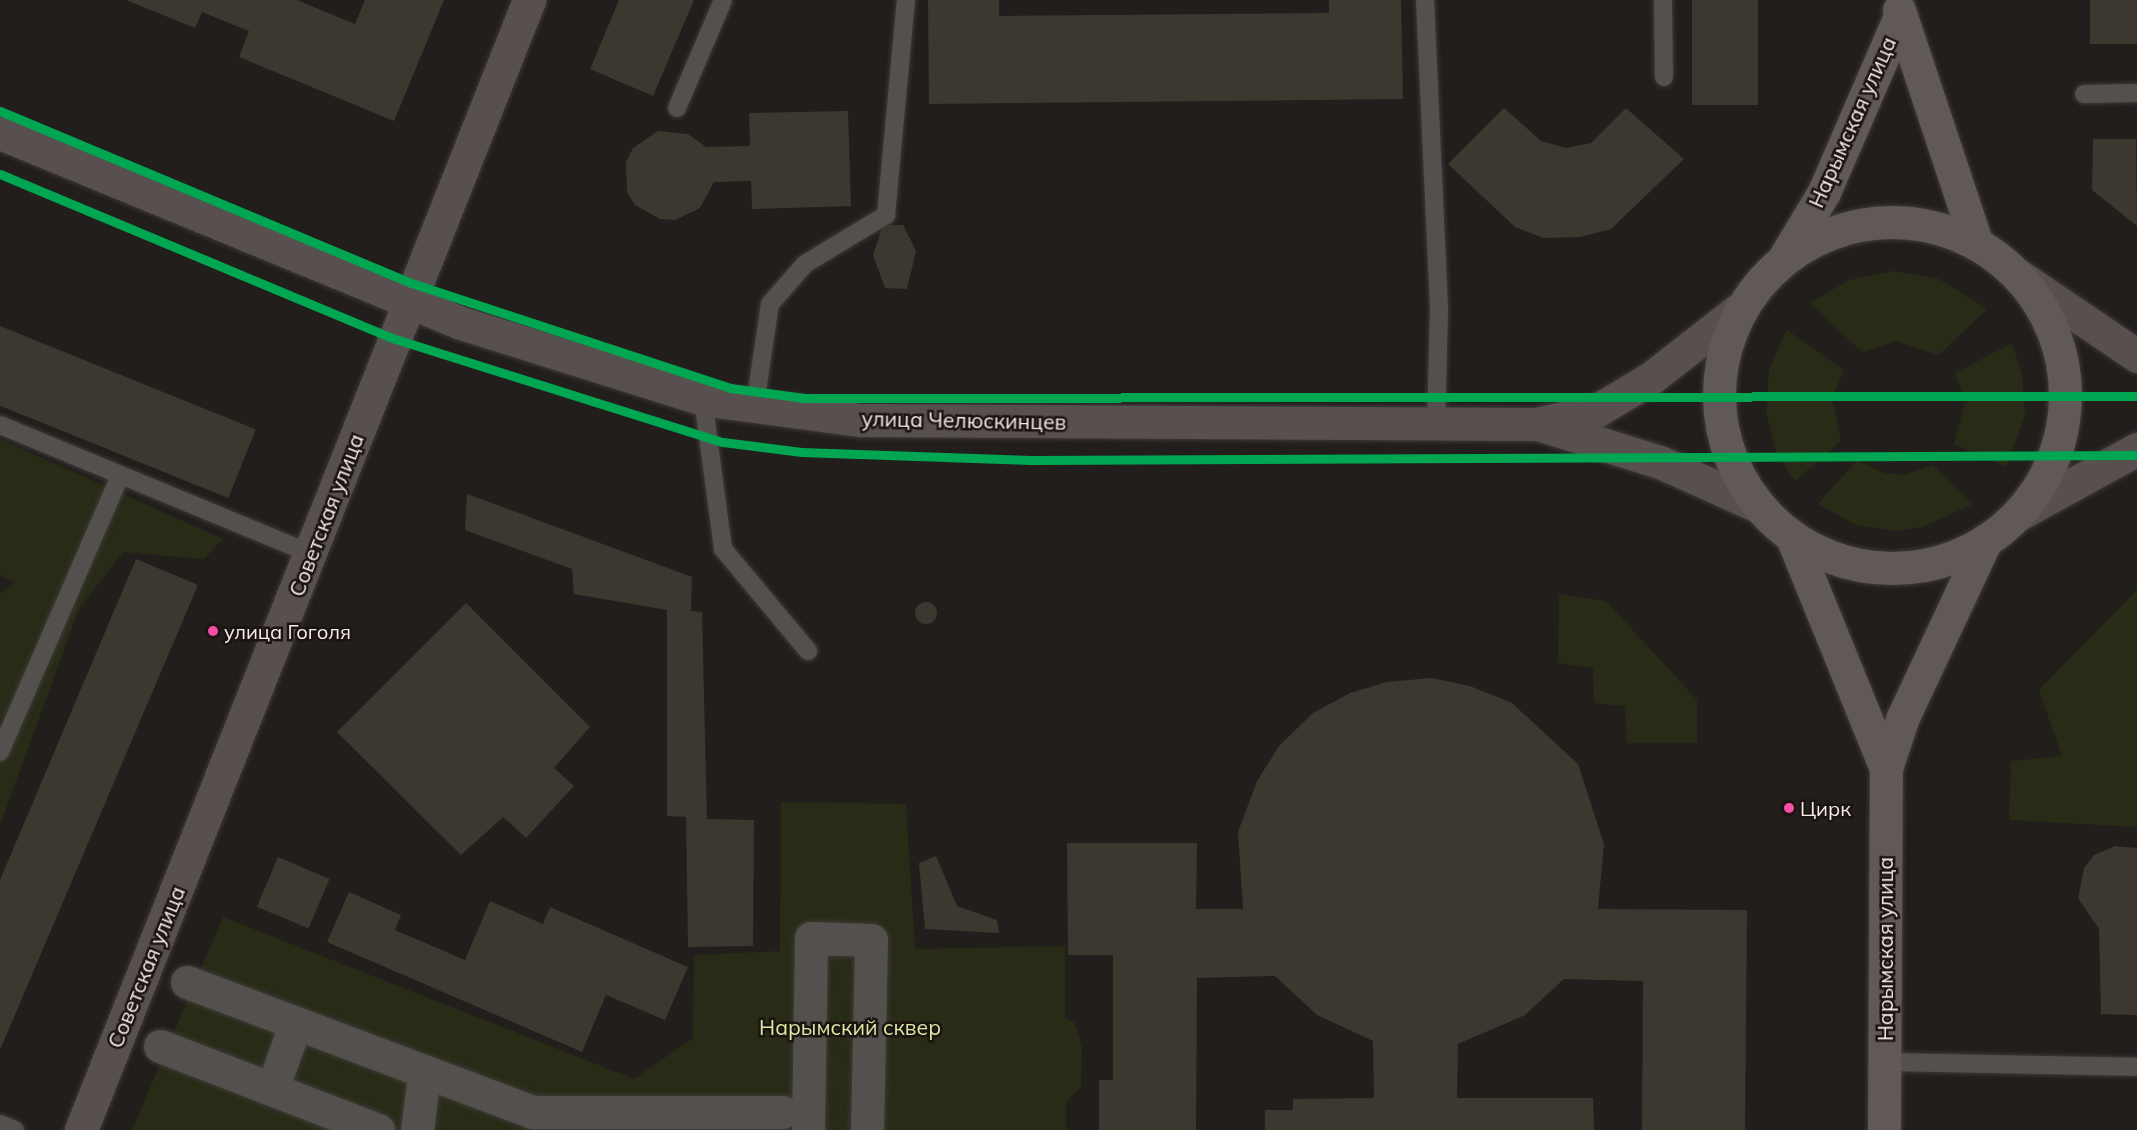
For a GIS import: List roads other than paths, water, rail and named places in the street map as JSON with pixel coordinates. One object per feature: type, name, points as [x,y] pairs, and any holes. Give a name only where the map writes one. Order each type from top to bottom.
[{"type":"main road","name":"Советская улица","points":[[81,1130],[312,554],[529,0]]},
{"type":"main road","name":"Нарымская улица","points":[[1899,10],[1974,235]]},
{"type":"main road","name":"Нарымская улица","points":[[1786,255],[1824,192],[1899,10]]},
{"type":"main road","points":[[0,133],[408,305]]},
{"type":"main road","points":[[2137,356],[2019,276],[1974,235],[1894,223],[1872,225],[1828,235],[1786,255],[1738,310],[1718,371],[1721,432],[1732,464],[1758,506],[1792,537],[1846,562],[1878,568],[1949,558],[1986,540],[2017,514],[2137,449]]},
{"type":"main road","points":[[2017,514],[2044,479],[2056,450],[2066,391],[2060,351],[2045,313],[2019,276]]},
{"type":"main road","name":"улица Челюскинцев","points":[[408,305],[703,399],[860,420],[1536,424],[1596,411],[1651,378],[1738,310]]},
{"type":"main road","name":"улица Челюскинцев","points":[[1536,424],[1660,462],[1758,506]]},
{"type":"main road","name":"Нарымская улица","points":[[1792,537],[1886,768]]},
{"type":"main road","name":"Нарымская улица","points":[[1884,1130],[1886,768],[1903,717],[1986,540]]},
{"type":"street","points":[[808,1130],[811,938],[871,940],[867,1130]]},
{"type":"street","points":[[187,982],[424,1075],[533,1121],[688,1121],[782,1112]]},
{"type":"street","points":[[272,1089],[295,1025]]},
{"type":"street","points":[[160,1046],[378,1130]]},
{"type":"street","points":[[417,1130],[424,1075]]},
{"type":"lane","points":[[677,108],[723,0]]},
{"type":"lane","points":[[755,405],[770,304],[805,264],[886,214],[906,0]]},
{"type":"lane","points":[[1425,0],[1439,310],[1436,422]]},
{"type":"lane","points":[[1663,0],[1664,77]]},
{"type":"lane","points":[[2085,94],[2137,93]]},
{"type":"lane","points":[[703,399],[723,549],[808,651]]},
{"type":"lane","points":[[0,425],[312,554]]},
{"type":"lane","points":[[2,742],[120,476]]},
{"type":"lane","points":[[1884,1062],[2137,1067]]},
{"type":"lane","points":[[0,1124],[15,1130]]},
{"type":"place","name":"улица Гоголя","points":[[213,631]]},
{"type":"place","name":"Цирк","points":[[1789,808]]},
{"type":"park label","name":"Нарымский сквер","points":[[850,1027]]}]
